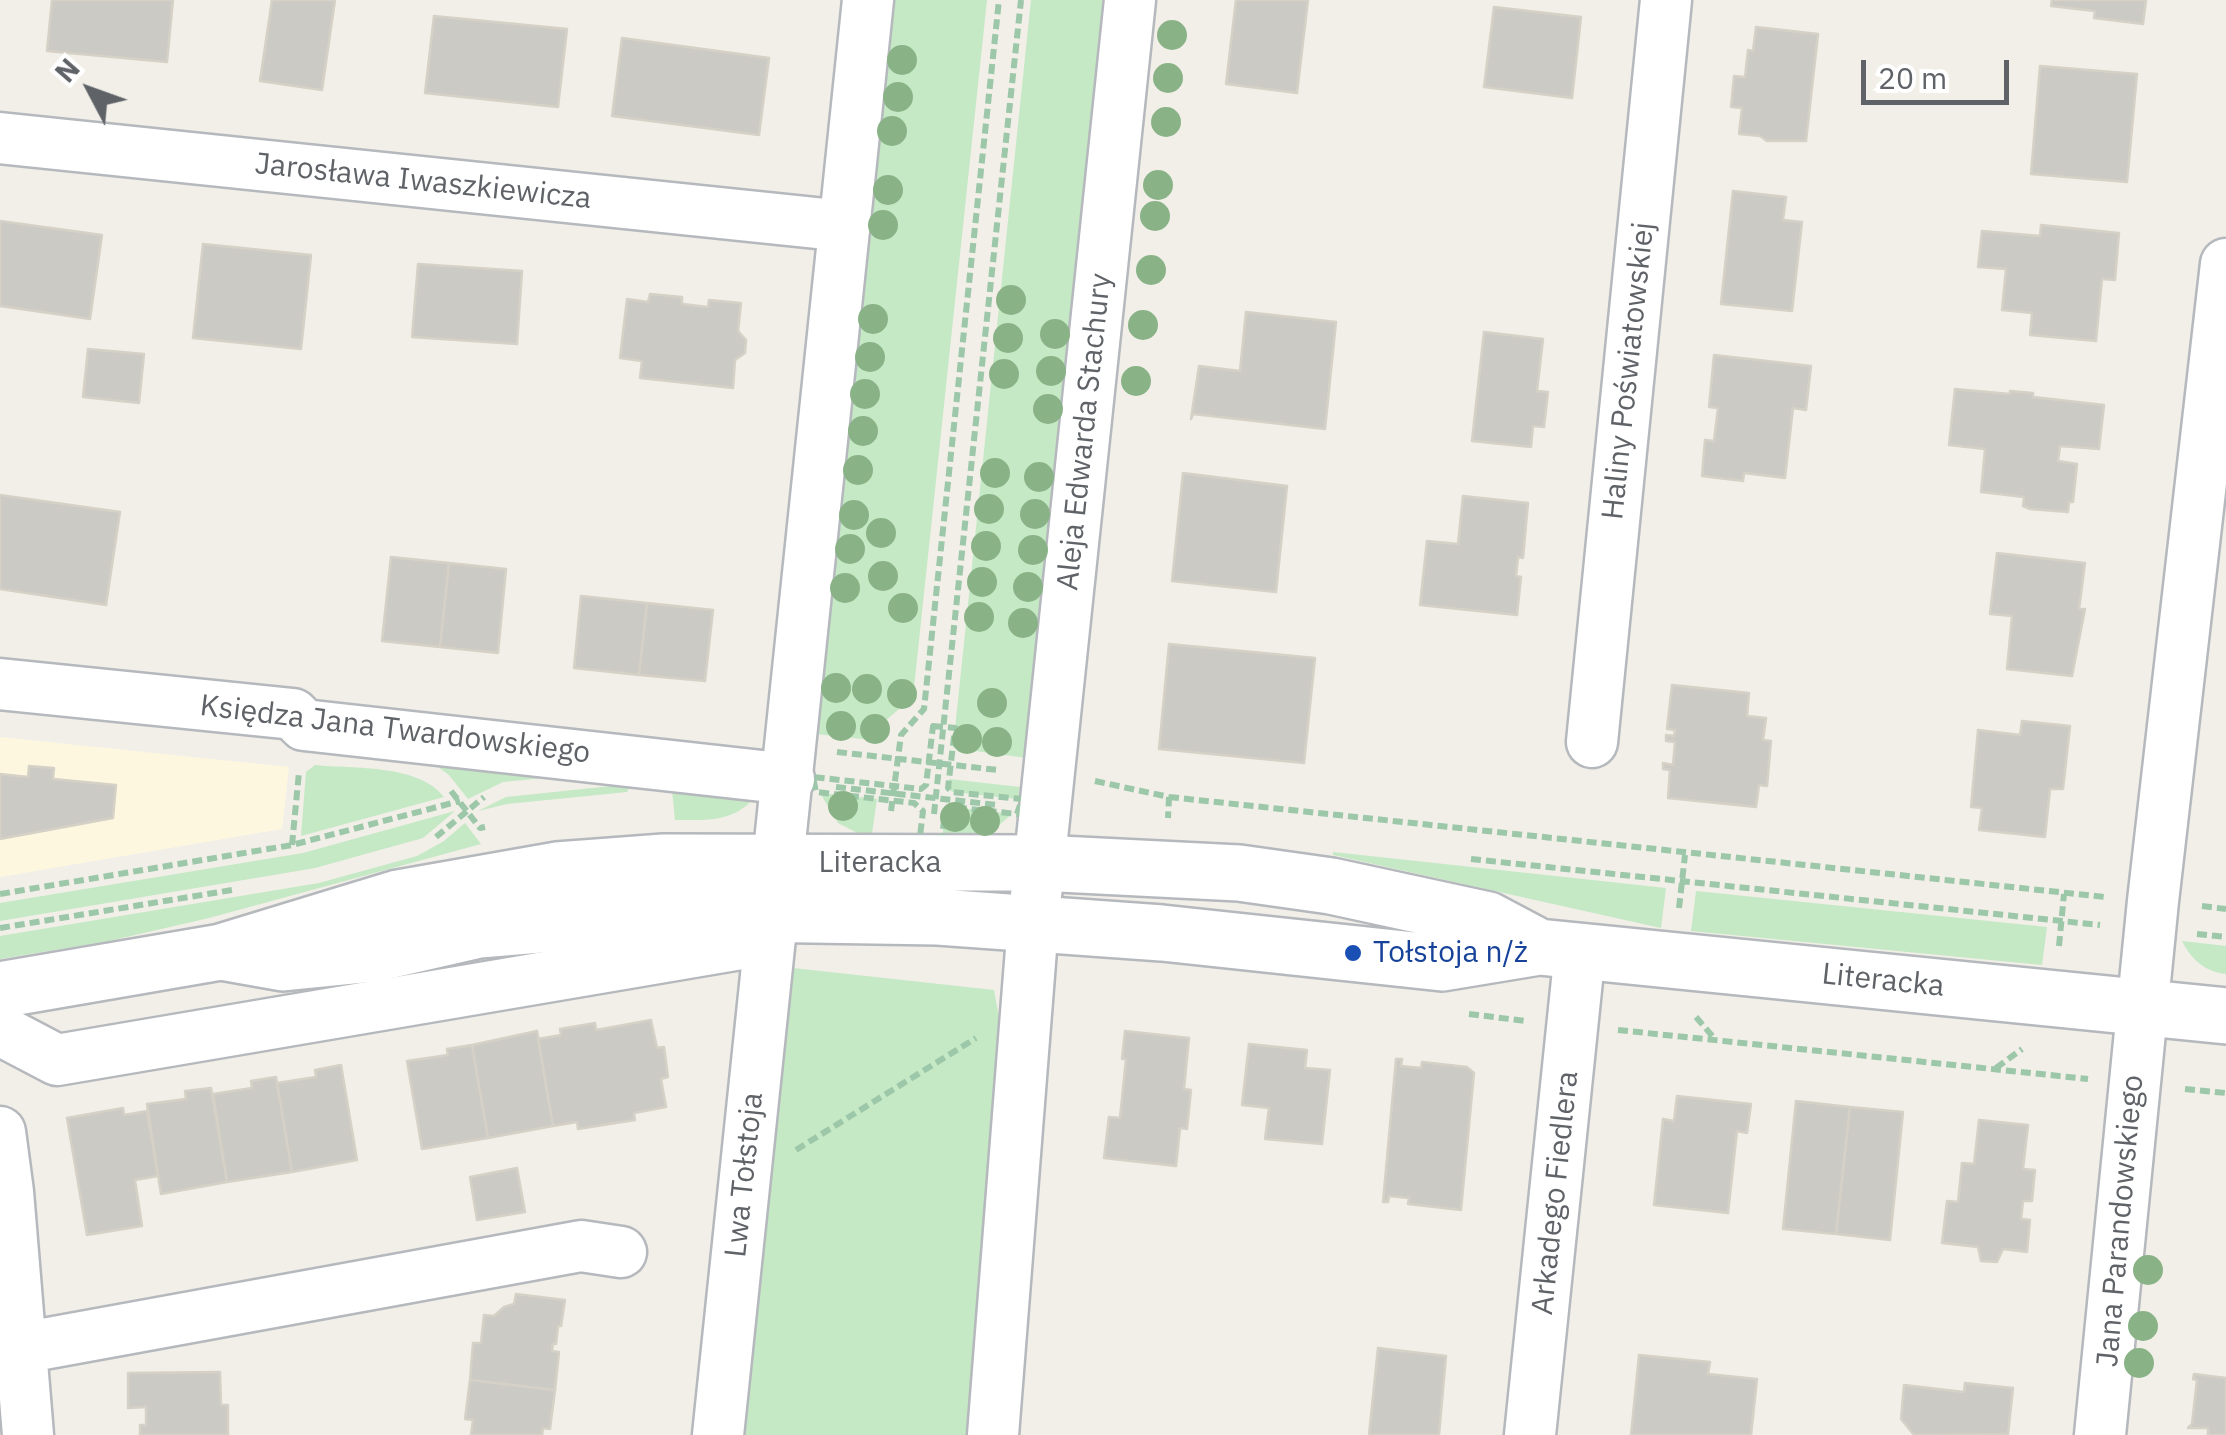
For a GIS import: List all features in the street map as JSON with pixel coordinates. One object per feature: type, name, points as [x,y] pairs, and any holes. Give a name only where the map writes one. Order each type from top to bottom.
[{"type":"street","points":[[0,1030],[57,1060],[774,905],[801,782],[868,0]]},
{"type":"street","name":"Aleja Edwarda Stachury","points":[[994,1435],[1034,924],[1130,0]]},
{"type":"street","name":"Haliny Poświatowskiej","points":[[1592,742],[1666,0]]},
{"type":"street","name":"Jarosława Iwaszkiewicza","points":[[0,138],[846,226]]},
{"type":"street","name":"Jana Parandowskiego","points":[[2100,1435],[2142,1008],[2226,264]]},
{"type":"street","name":"Księdza Jana Twardowskiego","points":[[0,684],[293,714],[304,725],[801,782]]},
{"type":"street","name":"Literacka","points":[[774,905],[908,854],[1239,873],[1331,886],[1488,920],[1560,949]]},
{"type":"street","name":"Literacka","points":[[0,990],[220,952],[398,898],[557,870],[664,862],[774,905],[1181,935],[1442,963],[1560,949],[2226,1016]]},
{"type":"street","name":"Lwa Tołstoja","points":[[718,1435],[774,905]]},
{"type":"street","name":"Arkadego Fiedlera","points":[[1530,1435],[1574,1026],[1560,949]]},
{"type":"street","points":[[0,1132],[11,1350],[28,1435]]},
{"type":"street","points":[[11,1350],[581,1246],[621,1252]]},
{"type":"path","points":[[908,854],[893,793],[901,735],[924,709],[998,0]]},
{"type":"path","points":[[908,854],[936,798],[1020,0]]},
{"type":"path","points":[[801,782],[816,792],[893,793],[921,789],[926,784],[933,726],[955,728],[948,788],[952,792],[1022,800],[1020,808],[1017,814],[952,807],[945,813],[941,845],[908,854]]},
{"type":"path","points":[[801,782],[813,777],[893,793],[1020,808]]},
{"type":"path","points":[[426,844],[492,793]]},
{"type":"path","points":[[893,793],[923,811],[919,845],[908,854]]},
{"type":"path","points":[[1169,796],[2114,898]]},
{"type":"path","points":[[0,894],[292,846],[460,800]]},
{"type":"path","points":[[1464,858],[2226,938]]},
{"type":"path","points":[[0,928],[243,888]]},
{"type":"path","points":[[744,1182],[1027,1006]]},
{"type":"path","points":[[1455,1012],[2226,1093]]},
{"type":"shaded area","points":[[0,737],[289,767],[282,829],[0,877]]},
{"type":"green space","points":[[891,0],[987,0],[913,697],[885,721],[884,731],[872,740],[816,734]]},
{"type":"green space","points":[[1031,0],[1106,0],[1027,758],[953,748]]},
{"type":"green space","points":[[315,765],[402,773],[433,786],[444,797],[301,836],[306,772]]},
{"type":"green space","points":[[435,765],[606,772],[503,782],[468,799],[449,775]]},
{"type":"green space","points":[[949,779],[1020,787],[1018,799],[952,792]]},
{"type":"green space","points":[[671,780],[753,799],[727,816],[675,820]]},
{"type":"green space","points":[[631,784],[627,792],[507,804],[478,811],[506,797]]},
{"type":"green space","points":[[820,793],[877,799],[871,840],[838,823]]},
{"type":"green space","points":[[952,807],[1012,814],[985,837],[942,840],[945,813]]},
{"type":"green space","points":[[455,811],[423,838],[315,868],[0,921],[0,903],[303,853]]},
{"type":"green space","points":[[465,823],[481,844],[209,918],[109,941],[0,959],[0,936],[319,883],[417,856]]},
{"type":"green space","points":[[1333,855],[1666,888],[1661,928]]},
{"type":"green space","points":[[1696,891],[2047,927],[2042,965],[1691,931]]},
{"type":"green space","points":[[2182,941],[2226,946],[2226,974],[2200,964]]},
{"type":"green space","points":[[784,967],[994,990],[1006,1056],[976,1435],[740,1435]]},
{"type":"building","points":[[52,0],[173,0],[167,62],[47,51]]},
{"type":"building","points":[[272,0],[335,0],[322,90],[260,81]]},
{"type":"building","points":[[1236,0],[1308,0],[1297,93],[1226,84]]},
{"type":"building","points":[[2052,0],[2146,0],[2143,24],[2094,18],[2095,11],[2051,6]]},
{"type":"building","points":[[1494,7],[1581,17],[1572,98],[1484,87]]},
{"type":"building","points":[[434,16],[567,29],[558,107],[425,93]]},
{"type":"building","points":[[1756,27],[1818,34],[1806,141],[1767,141],[1760,136],[1739,134],[1742,108],[1731,107],[1734,76],[1745,77]]},
{"type":"building","points":[[622,38],[769,58],[759,135],[612,116]]},
{"type":"building","points":[[2040,66],[2137,74],[2127,182],[2031,174]]},
{"type":"building","points":[[1733,191],[1786,197],[1783,220],[1802,222],[1792,311],[1721,304]]},
{"type":"building","points":[[0,221],[102,235],[90,319],[0,306]]},
{"type":"building","points":[[2041,225],[2119,233],[2115,280],[2102,279],[2096,341],[2030,335],[2032,313],[2002,310],[2006,269],[1978,267],[1982,231],[2040,236]]},
{"type":"building","points":[[203,244],[311,255],[301,349],[193,338]]},
{"type":"building","points":[[418,264],[522,271],[517,344],[412,337]]},
{"type":"building","points":[[650,294],[682,297],[682,304],[708,307],[709,300],[741,303],[738,331],[746,340],[745,353],[735,360],[733,388],[640,378],[642,361],[620,358],[627,299],[648,302]]},
{"type":"building","points":[[1246,312],[1336,322],[1325,429],[1193,414],[1191,419],[1199,366],[1240,371]]},
{"type":"building","points":[[1484,332],[1543,339],[1537,391],[1548,392],[1544,427],[1533,426],[1531,447],[1472,441]]},
{"type":"building","points":[[88,349],[144,354],[139,403],[83,397]]},
{"type":"building","points":[[1714,355],[1811,366],[1806,410],[1793,408],[1785,478],[1744,473],[1743,481],[1702,476],[1705,440],[1714,441],[1718,408],[1709,407]]},
{"type":"building","points":[[1955,389],[2033,393],[2033,397],[2104,405],[2099,449],[2060,446],[2058,461],[2077,464],[2073,502],[2069,502],[2068,512],[2030,509],[2023,506],[2024,497],[1981,492],[1985,449],[1949,445]]},
{"type":"building","points":[[1183,473],[1287,486],[1276,592],[1172,581]]},
{"type":"building","points":[[0,495],[120,512],[106,605],[0,589]]},
{"type":"building","points":[[1463,496],[1528,503],[1523,558],[1518,557],[1516,576],[1521,577],[1517,615],[1420,605],[1427,541],[1458,544]]},
{"type":"building","points":[[1997,553],[2085,563],[2079,609],[2085,609],[2072,676],[2007,669],[2012,616],[1990,614]]},
{"type":"building","points":[[391,557],[449,563],[440,647],[382,641]]},
{"type":"building","points":[[449,563],[506,569],[498,653],[440,647]]},
{"type":"building","points":[[581,596],[647,603],[639,675],[574,668]]},
{"type":"building","points":[[647,603],[713,610],[705,681],[639,675]]},
{"type":"building","points":[[1169,644],[1315,658],[1304,763],[1159,749]]},
{"type":"building","points":[[1672,685],[1749,693],[1747,716],[1766,718],[1763,740],[1771,741],[1767,786],[1759,785],[1756,807],[1668,798],[1670,770],[1663,769],[1663,763],[1673,765],[1675,742],[1666,741],[1666,735],[1674,736],[1675,730],[1667,729]]},
{"type":"building","points":[[2022,721],[2070,726],[2063,789],[2050,789],[2045,837],[1979,830],[1982,808],[1971,807],[1978,730],[2020,735]]},
{"type":"building","points":[[29,766],[54,768],[53,779],[116,785],[113,818],[0,839],[0,774],[28,777]]},
{"type":"building","points":[[651,1020],[657,1048],[664,1047],[668,1077],[661,1079],[666,1107],[634,1113],[635,1120],[578,1129],[577,1122],[553,1126],[538,1039],[561,1035],[560,1029],[595,1023],[596,1030]]},
{"type":"building","points":[[537,1031],[553,1126],[488,1138],[472,1045]]},
{"type":"building","points":[[1125,1031],[1189,1038],[1184,1089],[1191,1090],[1187,1129],[1180,1128],[1176,1166],[1104,1158],[1109,1117],[1120,1118]]},
{"type":"building","points":[[1249,1044],[1307,1050],[1305,1068],[1330,1070],[1322,1144],[1265,1139],[1269,1108],[1242,1105]]},
{"type":"building","points":[[472,1045],[488,1138],[422,1149],[407,1061],[448,1055],[447,1049]]},
{"type":"building","points":[[1396,1059],[1402,1059],[1401,1066],[1421,1068],[1422,1062],[1467,1067],[1474,1073],[1461,1210],[1408,1204],[1409,1198],[1389,1196],[1388,1202],[1383,1202]]},
{"type":"building","points":[[341,1065],[357,1160],[292,1172],[277,1083],[316,1077],[315,1070]]},
{"type":"building","points":[[276,1077],[292,1172],[227,1182],[213,1094],[252,1088],[251,1081]]},
{"type":"building","points":[[211,1088],[227,1182],[161,1194],[147,1104],[186,1099],[185,1091]]},
{"type":"building","points":[[1677,1096],[1751,1104],[1747,1133],[1737,1131],[1728,1213],[1654,1205],[1663,1119],[1674,1121]]},
{"type":"building","points":[[1796,1101],[1850,1107],[1836,1234],[1783,1229]]},
{"type":"building","points":[[1850,1107],[1903,1112],[1890,1240],[1836,1234]]},
{"type":"building","points":[[123,1108],[124,1115],[147,1111],[158,1176],[135,1180],[142,1226],[87,1235],[67,1118]]},
{"type":"building","points":[[1979,1120],[2028,1125],[2023,1169],[2035,1170],[2032,1201],[2023,1201],[2021,1219],[2030,1220],[2027,1252],[2003,1249],[1997,1262],[1981,1261],[1978,1247],[1942,1243],[1947,1201],[1958,1202],[1962,1163],[1974,1164]]},
{"type":"building","points":[[517,1168],[525,1212],[477,1220],[470,1177]]},
{"type":"building","points":[[516,1294],[565,1300],[552,1351],[559,1352],[555,1390],[470,1380],[473,1343],[481,1343],[484,1315],[494,1316],[514,1304]]},
{"type":"building","points":[[1378,1348],[1446,1356],[1439,1435],[1369,1435]]},
{"type":"building","points":[[1639,1355],[1710,1362],[1708,1374],[1757,1379],[1751,1435],[1631,1435]]},
{"type":"building","points":[[220,1372],[221,1405],[228,1405],[228,1435],[140,1435],[140,1425],[146,1425],[146,1407],[128,1408],[128,1373]]},
{"type":"building","points":[[2194,1374],[2226,1378],[2226,1435],[2208,1435],[2208,1428],[2188,1428],[2192,1424],[2197,1380],[2193,1379]]},
{"type":"building","points":[[470,1380],[555,1390],[550,1429],[543,1428],[542,1435],[471,1435],[473,1420],[465,1419]]},
{"type":"building","points":[[1965,1383],[2013,1388],[2008,1434],[1914,1435],[1901,1419],[1904,1385],[1964,1392]]},
{"type":"place","name":"Tołstoja n/ż","points":[[1353,953]]}]
